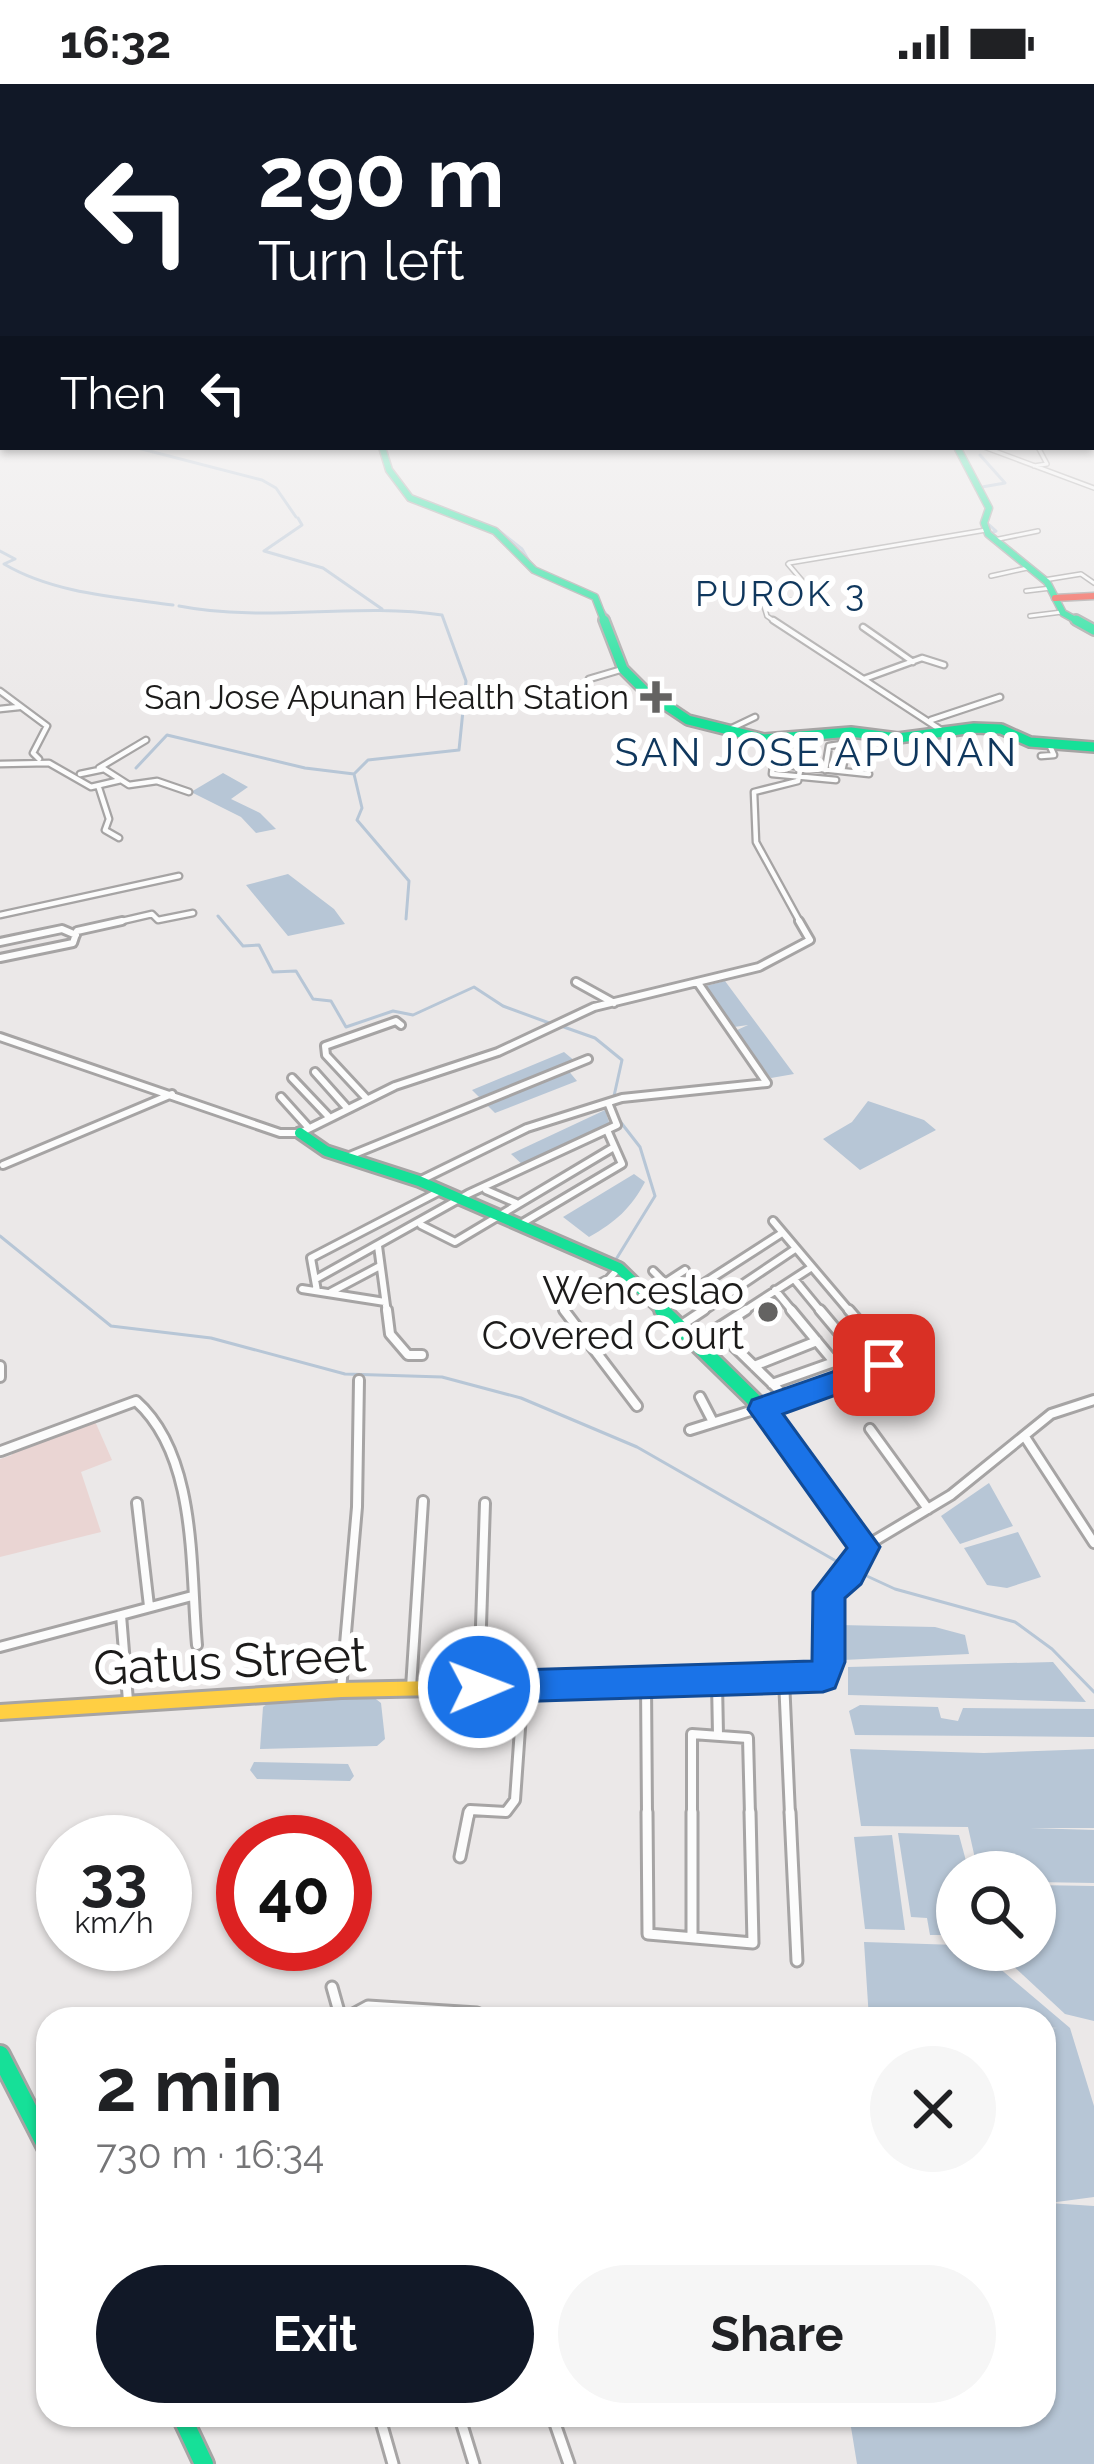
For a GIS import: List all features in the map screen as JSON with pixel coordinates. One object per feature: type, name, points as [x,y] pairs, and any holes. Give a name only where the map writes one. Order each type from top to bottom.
[{"type":"street","points":[[411,500],[500,533],[532,569],[595,597],[616,641],[623,669],[677,716],[753,737],[898,738],[1000,697]]},
{"type":"street","points":[[985,500],[993,537],[1094,630]]},
{"type":"street","points":[[1038,531],[788,564],[816,595],[803,602],[763,606],[767,616],[802,643],[936,725],[1001,729],[1030,742],[1094,747]]},
{"type":"street","points":[[1071,567],[1094,583]]},
{"type":"street","points":[[1025,591],[1081,574]]},
{"type":"street","points":[[991,576],[1094,596]]},
{"type":"street","points":[[1030,616],[1048,587]]},
{"type":"street","points":[[863,627],[913,662]]},
{"type":"street","points":[[864,679],[922,658],[944,665]]},
{"type":"street","points":[[589,679],[623,669]]},
{"type":"street","points":[[0,691],[47,726],[33,753],[39,759],[76,774],[91,787],[121,780]]},
{"type":"street","points":[[0,709],[21,706]]},
{"type":"street","points":[[732,728],[755,717]]},
{"type":"street","points":[[0,1037],[280,1132],[304,1130],[420,1076],[498,1052],[594,1007],[759,968],[810,940],[756,842],[754,792],[794,782],[805,745],[800,736]]},
{"type":"street","points":[[776,738],[772,774],[836,780]]},
{"type":"street","points":[[823,779],[829,746],[850,738]]},
{"type":"street","points":[[842,771],[850,738]]},
{"type":"street","points":[[96,770],[146,740]]},
{"type":"street","points":[[1041,756],[1054,755],[1048,742]]},
{"type":"street","points":[[0,764],[39,759]]},
{"type":"street","points":[[774,764],[869,774]]},
{"type":"street","points":[[76,774],[104,769],[135,786],[157,781],[188,792]]},
{"type":"street","points":[[101,785],[98,790],[109,819],[105,830],[119,838]]},
{"type":"street","points":[[0,915],[178,876]]},
{"type":"street","points":[[0,943],[62,929],[76,934],[152,914],[158,920],[193,913]]},
{"type":"street","points":[[0,958],[73,943],[76,934]]},
{"type":"street","points":[[576,982],[614,1003]]},
{"type":"street","points":[[419,1181],[514,1134],[611,1102],[766,1083],[698,983]]},
{"type":"street","points":[[367,1099],[326,1055],[325,1046],[396,1021],[401,1025]]},
{"type":"street","points":[[346,1157],[588,1060]]},
{"type":"street","points":[[315,1072],[348,1109]]},
{"type":"street","points":[[292,1078],[329,1117]]},
{"type":"street","points":[[3,1165],[172,1094]]},
{"type":"street","points":[[281,1097],[314,1146],[419,1181],[619,1268],[763,1409],[864,1547],[928,1509],[1051,1414],[1094,1400]]},
{"type":"street","points":[[316,1279],[616,1125],[608,1108],[611,1102]]},
{"type":"street","points":[[519,1226],[622,1164],[607,1130]]},
{"type":"street","points":[[419,1224],[455,1242],[614,1147]]},
{"type":"street","points":[[575,1169],[589,1183]]},
{"type":"street","points":[[484,1190],[516,1203]]},
{"type":"street","points":[[317,1291],[310,1258],[440,1191]]},
{"type":"street","points":[[773,1221],[893,1360]]},
{"type":"street","points":[[664,1310],[782,1234]]},
{"type":"street","points":[[378,1246],[397,1346],[407,1355],[422,1355]]},
{"type":"street","points":[[680,1326],[795,1249]]},
{"type":"street","points":[[329,1293],[380,1266]]},
{"type":"street","points":[[696,1342],[812,1267]]},
{"type":"street","points":[[619,1268],[609,1279],[560,1304],[637,1406]]},
{"type":"street","points":[[647,1294],[685,1270]]},
{"type":"street","points":[[653,1271],[665,1283]]},
{"type":"street","points":[[794,1279],[871,1371]]},
{"type":"street","points":[[302,1289],[385,1302]]},
{"type":"street","points":[[775,1290],[849,1380]]},
{"type":"street","points":[[716,1329],[789,1400]]},
{"type":"street","points":[[752,1366],[817,1341]]},
{"type":"street","points":[[690,1430],[849,1380],[904,1355]]},
{"type":"street","points":[[772,1384],[834,1362]]},
{"type":"street","points":[[0,1366],[0,1377]]},
{"type":"street","points":[[341,1690],[357,1508],[359,1380]]},
{"type":"street","points":[[700,1397],[713,1422]]},
{"type":"street","points":[[0,1440],[1,1452],[141,1401],[158,1418],[169,1442],[197,1645]]},
{"type":"street","points":[[870,1429],[928,1509]]},
{"type":"street","points":[[1025,1437],[1094,1543]]},
{"type":"street","points":[[410,1688],[423,1501]]},
{"type":"street","points":[[137,1503],[148,1606]]},
{"type":"street","points":[[479,1687],[485,1503]]},
{"type":"street","name":"Gatus Street","points":[[0,1712],[341,1690],[823,1676],[829,1662],[829,1592],[853,1569],[864,1547]]},
{"type":"street","points":[[0,1647],[192,1596]]},
{"type":"street","points":[[122,1616],[128,1701]]},
{"type":"street","points":[[784,1679],[797,1960]]},
{"type":"street","points":[[717,1682],[718,1736]]},
{"type":"street","points":[[646,1684],[649,1934],[753,1943],[748,1738],[692,1734],[692,1936]]},
{"type":"street","points":[[460,1857],[470,1810],[506,1812],[515,1800],[523,1686]]},
{"type":"street","points":[[332,1987],[338,2007]]},
{"type":"street","points":[[0,2055],[36,2126]]},
{"type":"street","points":[[187,2427],[204,2464]]},
{"type":"street","points":[[382,2427],[393,2464]]},
{"type":"street","points":[[463,2427],[474,2464]]},
{"type":"street","points":[[556,2427],[569,2464]]},
{"type":"shaded area","points":[[94,1419],[112,1460],[81,1472],[101,1532],[0,1557],[0,1459]]},
{"type":"water","points":[[223,773],[248,787],[231,799],[260,813],[276,829],[256,833],[241,817],[191,792]]},
{"type":"water","points":[[288,874],[334,909],[345,924],[288,936],[246,885]]},
{"type":"water","points":[[725,981],[794,1074],[771,1078],[735,1031],[748,1025],[734,1027],[706,986]]},
{"type":"water","points":[[564,1052],[576,1062],[567,1069],[577,1081],[495,1113],[472,1090]]},
{"type":"water","points":[[868,1101],[924,1120],[936,1130],[860,1170],[823,1139],[852,1122]]},
{"type":"water","points":[[605,1110],[610,1125],[524,1166],[511,1154]]},
{"type":"water","points":[[634,1174],[645,1182],[640,1191],[622,1214],[599,1231],[589,1237],[563,1217]]},
{"type":"water","points":[[989,1483],[1013,1526],[960,1544],[941,1516]]},
{"type":"water","points":[[1018,1532],[1041,1577],[1007,1588],[987,1585],[964,1548]]},
{"type":"water","points":[[839,1625],[935,1627],[965,1635],[969,1654],[843,1660]]},
{"type":"water","points":[[1053,1662],[1086,1702],[848,1695],[848,1667]]},
{"type":"water","points":[[372,1696],[381,1703],[385,1739],[377,1746],[260,1749],[263,1707],[271,1701]]},
{"type":"water","points":[[860,1705],[938,1707],[941,1718],[958,1721],[963,1708],[1094,1709],[1094,1737],[855,1735],[849,1711]]},
{"type":"water","points":[[850,1749],[984,1753],[1094,1749],[1094,1828],[1030,1828],[1094,1830],[1094,1883],[1056,1882],[1056,1851],[973,1851],[968,1827],[861,1826]]},
{"type":"water","points":[[254,1762],[348,1764],[354,1776],[350,1781],[257,1779],[250,1770]]},
{"type":"water","points":[[898,1833],[959,1835],[963,1851],[936,1851],[936,1935],[930,1935],[927,1918],[911,1917]]},
{"type":"water","points":[[892,1835],[905,1930],[865,1929],[854,1837]]},
{"type":"water","points":[[1056,1885],[1094,1886],[1094,2021],[1065,2014],[1019,1971],[1056,1971]]},
{"type":"water","points":[[864,1942],[936,1944],[936,1971],[1003,1971],[1045,2007],[868,2007]]},
{"type":"water","points":[[1056,2016],[1070,2028],[1094,2106],[1094,2197],[1056,2202]]},
{"type":"water","points":[[1056,2203],[1094,2206],[1094,2464],[857,2464],[851,2427],[1056,2427]]},
{"type":"waterway","points":[[284,500],[296,517]]},
{"type":"waterway","points":[[991,507],[986,522],[996,531],[991,533]]},
{"type":"waterway","points":[[298,518],[302,525],[264,551],[323,568],[382,609]]},
{"type":"waterway","points":[[498,530],[522,549],[532,566]]},
{"type":"waterway","points":[[0,551],[15,559],[4,564],[43,582],[173,605]]},
{"type":"waterway","points":[[562,580],[590,593],[609,618]]},
{"type":"waterway","points":[[179,606],[245,613],[376,610],[442,615],[466,681],[459,750],[368,760],[354,774]]},
{"type":"waterway","points":[[136,768],[167,735],[305,768],[354,774]]},
{"type":"waterway","points":[[354,774],[362,808],[357,820],[409,881],[406,919]]},
{"type":"waterway","points":[[218,916],[243,946],[259,945],[273,972],[296,971],[313,999],[331,1001],[346,1027],[393,1011],[413,1015],[474,987],[503,1006],[552,1024]]},
{"type":"waterway","points":[[561,1026],[595,1038],[622,1060],[614,1096]]},
{"type":"waterway","points":[[615,1261],[655,1196],[640,1147],[619,1120]]},
{"type":"waterway","points":[[0,1236],[111,1326],[211,1338],[345,1374],[442,1377],[521,1398],[637,1447],[843,1565],[895,1589],[1015,1622],[1052,1649],[1094,1692]]},
{"type":"traffic: fast","points":[[415,500],[495,531],[534,570],[595,597],[623,669],[646,692],[688,720],[764,739],[851,732],[898,738],[974,728],[1001,729],[1030,742],[1094,747]]},
{"type":"traffic: fast","points":[[985,500],[988,534],[1047,582],[1063,613],[1094,630]]},
{"type":"traffic: fast","points":[[300,1133],[326,1151],[419,1181],[619,1268],[759,1405],[864,1547],[850,1574],[829,1592],[826,1673],[817,1679],[531,1686]]},
{"type":"traffic: fast","points":[[0,2055],[36,2126]]},
{"type":"traffic: fast","points":[[187,2427],[204,2464]]},
{"type":"traffic: slow","points":[[0,1712],[341,1690],[531,1686]]},
{"type":"traffic: jam","points":[[1055,598],[1094,596]]},
{"type":"place","name":"San Jose Apunan Health Station","points":[[656,697]]},
{"type":"place","name":"Wenceslao Covered Court","points":[[768,1312]]},
{"type":"district","name":"PUROK 3","points":[[781,593]]},
{"type":"district","name":"SAN JOSE APUNAN","points":[[817,752]]},
{"type":"route","points":[[479,1687],[823,1676],[829,1662],[829,1592],[850,1574],[864,1547],[763,1409],[884,1365]]}]
